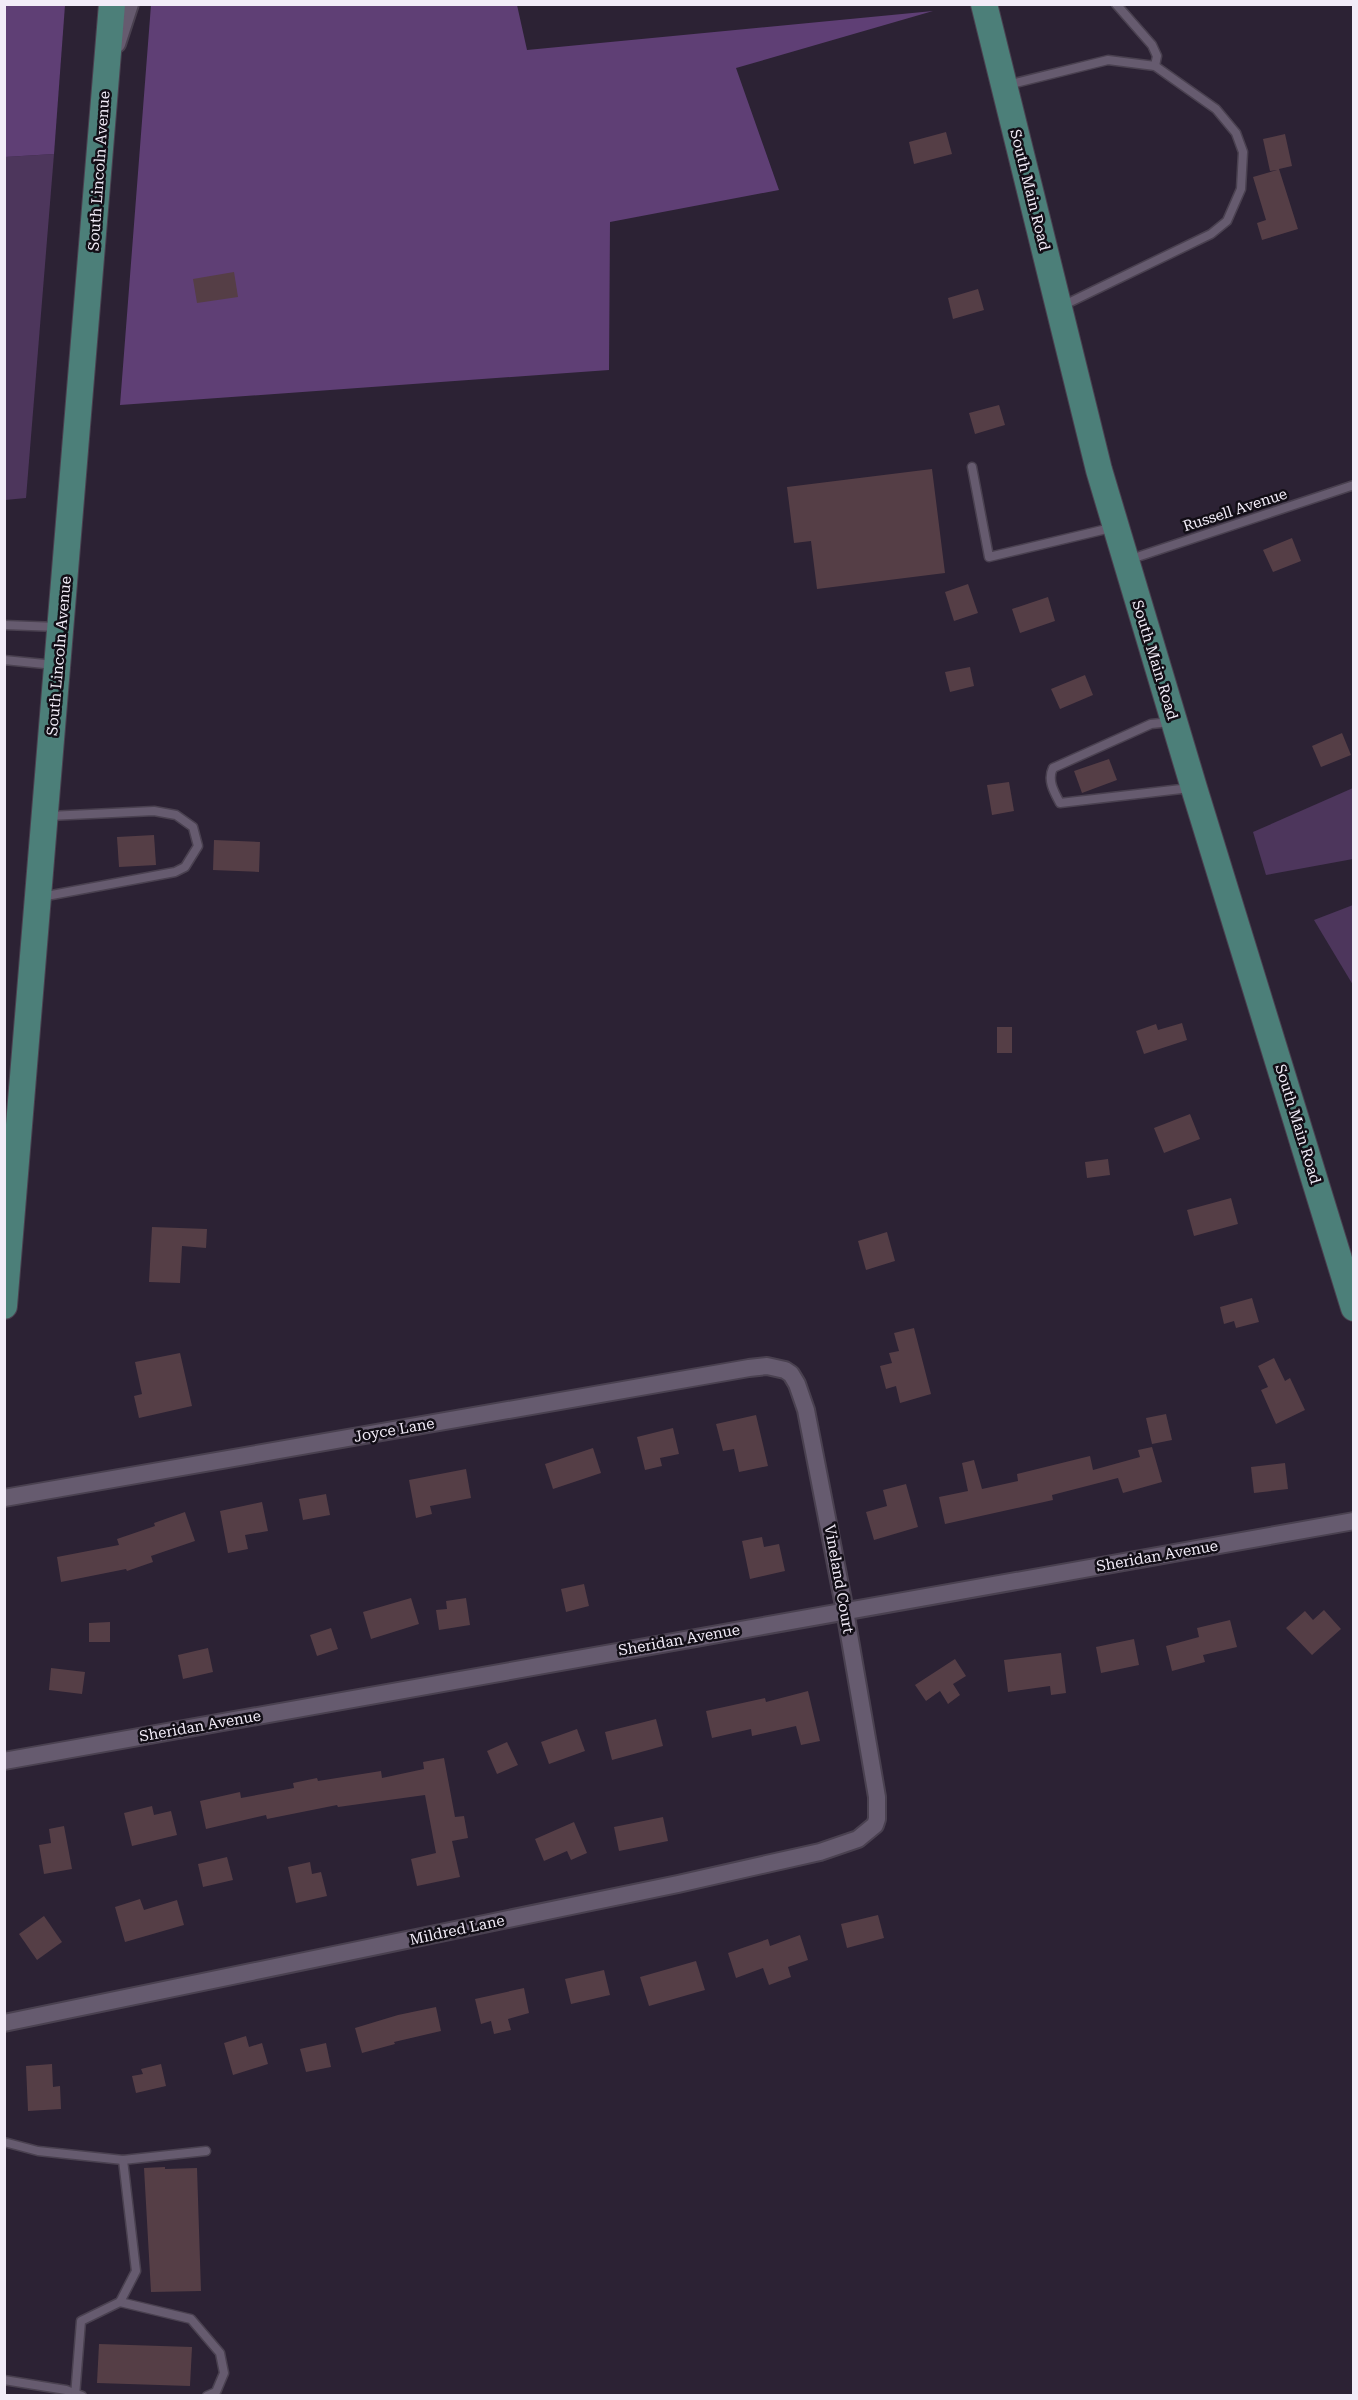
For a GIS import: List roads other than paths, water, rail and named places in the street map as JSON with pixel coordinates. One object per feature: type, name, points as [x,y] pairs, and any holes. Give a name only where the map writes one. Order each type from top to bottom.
[{"type":"main road","name":"South Lincoln Avenue","points":[[4,1306],[11,1174],[39,898],[112,4]]},
{"type":"main road","name":"South Main Road","points":[[984,4],[1115,527],[1353,1308]]},
{"type":"street","points":[[105,85],[130,4]]},
{"type":"street","name":"Joyce Lane","points":[[4,1498],[748,1368],[767,1366],[783,1369]]},
{"type":"street","name":"Vineland Court","points":[[783,1369],[791,1374],[797,1384],[806,1410],[845,1611],[877,1797]]},
{"type":"street","name":"Sheridan Avenue","points":[[4,1761],[1353,1521]]},
{"type":"street","name":"Mildred Lane","points":[[4,2023],[678,1884],[820,1852],[866,1834],[877,1819],[877,1797]]},
{"type":"lane","points":[[1116,4],[1152,45],[1157,56],[1155,66]]},
{"type":"lane","points":[[1004,86],[1108,60],[1155,66],[1216,109],[1236,132],[1243,152],[1241,189],[1227,221],[1211,234],[1059,308]]},
{"type":"lane","points":[[972,467],[989,557],[1115,527]]},
{"type":"lane","name":"Russell Avenue","points":[[1125,561],[1353,485]]},
{"type":"lane","points":[[4,625],[61,627]]},
{"type":"lane","points":[[4,660],[58,665]]},
{"type":"lane","points":[[1174,722],[1151,724],[1053,768],[1050,775],[1053,789],[1060,803],[1194,788]]},
{"type":"lane","points":[[39,898],[175,872],[185,867],[198,846],[193,827],[176,814],[154,811],[45,816]]},
{"type":"lane","points":[[4,2142],[38,2151],[123,2160],[206,2151]]},
{"type":"lane","points":[[4,2380],[77,2395],[81,2321],[120,2302],[136,2271],[123,2160]]},
{"type":"lane","points":[[120,2302],[191,2319],[220,2353],[224,2373],[216,2392],[207,2396]]}]
